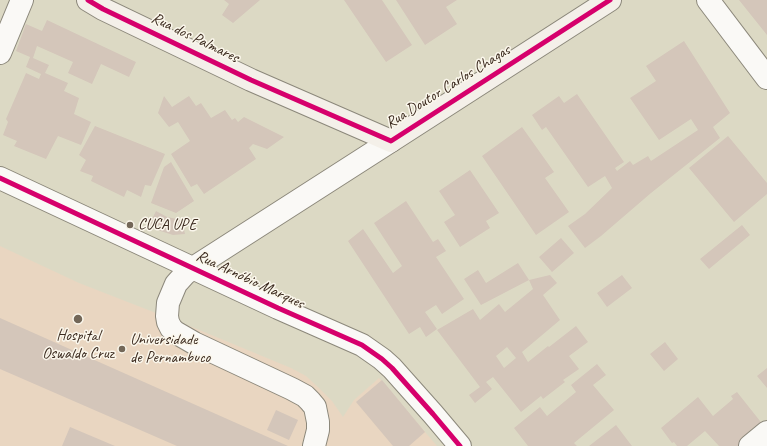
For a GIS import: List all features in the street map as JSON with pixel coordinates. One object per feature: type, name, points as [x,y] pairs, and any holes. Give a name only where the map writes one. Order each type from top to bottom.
[{"type":"main road","name":"Rua dos Palmares","points":[[88,0],[124,19],[291,98]]},
{"type":"main road","name":"Rua Doutor Carlos Chagas","points":[[291,98],[391,141],[610,0]]},
{"type":"street","points":[[0,53],[22,0]]},
{"type":"street","points":[[708,0],[767,78]]},
{"type":"street","name":"Rua Doutor Carlos Chagas","points":[[316,438],[317,416],[315,407],[305,396],[194,343],[171,328],[167,316],[170,296],[176,284],[184,274],[391,141]]},
{"type":"street","name":"Rua Arnóbio Marques","points":[[0,178],[278,308],[362,345],[392,368],[460,446]]},
{"type":"street","points":[[750,446],[767,432]]},
{"type":"shaded area","name":"Universidade de Pernambuco","points":[[0,246],[79,283],[197,329],[291,368],[306,376],[319,388],[332,401],[343,417],[354,400],[379,378],[437,446],[0,446]]},
{"type":"building","points":[[224,0],[260,0],[233,23],[222,15],[229,4]]},
{"type":"building","points":[[344,0],[382,0],[412,45],[386,62]]},
{"type":"building","points":[[396,0],[457,0],[446,7],[457,24],[425,45]]},
{"type":"building","points":[[739,0],[767,0],[767,35]]},
{"type":"building","points":[[47,20],[136,62],[129,77],[101,64],[92,84],[68,73],[73,62],[37,46],[33,58],[49,65],[45,73],[68,83],[64,91],[79,98],[74,114],[91,122],[81,145],[58,136],[46,159],[14,146],[17,141],[3,135],[8,122],[6,119],[26,73],[39,79],[41,74],[26,67],[30,57],[16,51],[26,24],[42,31]]},
{"type":"building","points":[[684,41],[730,113],[713,127],[720,138],[585,248],[568,226],[585,214],[612,188],[605,176],[588,187],[546,127],[542,130],[532,115],[559,96],[564,103],[577,94],[624,162],[615,168],[617,171],[630,161],[633,165],[648,156],[651,161],[698,130],[691,119],[659,140],[630,98],[656,81],[646,66]]},
{"type":"building","points":[[164,96],[172,107],[189,96],[196,106],[201,103],[211,118],[225,110],[232,120],[235,118],[238,122],[244,117],[284,137],[267,149],[253,144],[249,148],[256,159],[204,194],[197,184],[191,187],[171,154],[190,141],[178,122],[169,127],[158,113]]},
{"type":"building","points":[[95,126],[165,154],[151,186],[145,185],[141,197],[127,190],[124,197],[91,181],[93,176],[80,171],[86,160],[79,155]]},
{"type":"building","points":[[522,127],[554,172],[545,178],[569,212],[536,235],[482,156]]},
{"type":"building","points":[[728,136],[767,183],[767,194],[734,222],[689,168]]},
{"type":"building","points":[[171,162],[194,201],[176,213],[151,203],[164,167]]},
{"type":"building","points":[[470,170],[499,213],[486,221],[490,228],[460,247],[444,222],[455,215],[439,191]]},
{"type":"building","points":[[406,201],[433,242],[438,239],[446,251],[436,257],[464,299],[442,314],[436,305],[425,312],[437,329],[426,337],[420,327],[409,334],[348,241],[363,229],[393,273],[402,266],[374,223]]},
{"type":"building","points":[[156,211],[167,217],[182,220],[185,234],[173,235],[148,227]]},
{"type":"building","points":[[742,225],[750,235],[709,269],[700,259]]},
{"type":"building","points":[[561,238],[574,253],[552,272],[539,257]]},
{"type":"building","points":[[518,263],[529,280],[481,305],[464,279],[478,270],[486,283]]},
{"type":"building","points":[[550,275],[557,283],[543,295],[560,320],[522,352],[528,362],[576,326],[588,342],[569,356],[579,369],[563,380],[565,382],[543,399],[541,396],[521,412],[493,377],[486,382],[492,389],[475,403],[469,395],[480,387],[437,330],[473,309],[480,320],[499,304],[505,312],[533,289],[529,280]],"holes":[[[507,347],[516,358],[504,368],[496,356]]]},
{"type":"building","points":[[622,275],[632,288],[607,307],[597,293]]},
{"type":"building","points":[[0,318],[288,446],[177,446],[0,369]]},
{"type":"building","points":[[665,342],[678,359],[664,371],[650,354]]},
{"type":"building","points":[[597,364],[606,375],[593,385],[614,410],[574,443],[577,446],[528,446],[514,428],[540,407],[547,416],[576,392],[571,385]]},
{"type":"building","points":[[767,368],[767,388],[757,376]]},
{"type":"building","points":[[382,380],[425,432],[409,446],[393,446],[356,402]]},
{"type":"building","points":[[737,392],[764,426],[739,446],[719,446],[705,431],[687,446],[677,446],[674,442],[672,443],[661,428],[698,397],[713,416],[733,399],[731,396]]},
{"type":"building","points":[[276,410],[298,420],[289,440],[267,430]]},
{"type":"building","points":[[616,425],[632,446],[589,446]]},
{"type":"building","points":[[70,427],[115,446],[62,446]]},
{"type":"cycle path","points":[[88,0],[103,9],[251,80],[391,141],[610,0]]},
{"type":"cycle path","points":[[0,178],[278,308],[362,345],[392,368],[460,446]]},
{"type":"place","name":"CUCA UPE","points":[[130,225]]},
{"type":"place","name":"Hospital Oswaldo Cruz","points":[[78,319]]},
{"type":"place","name":"Universidade de Pernambuco","points":[[122,349]]}]
